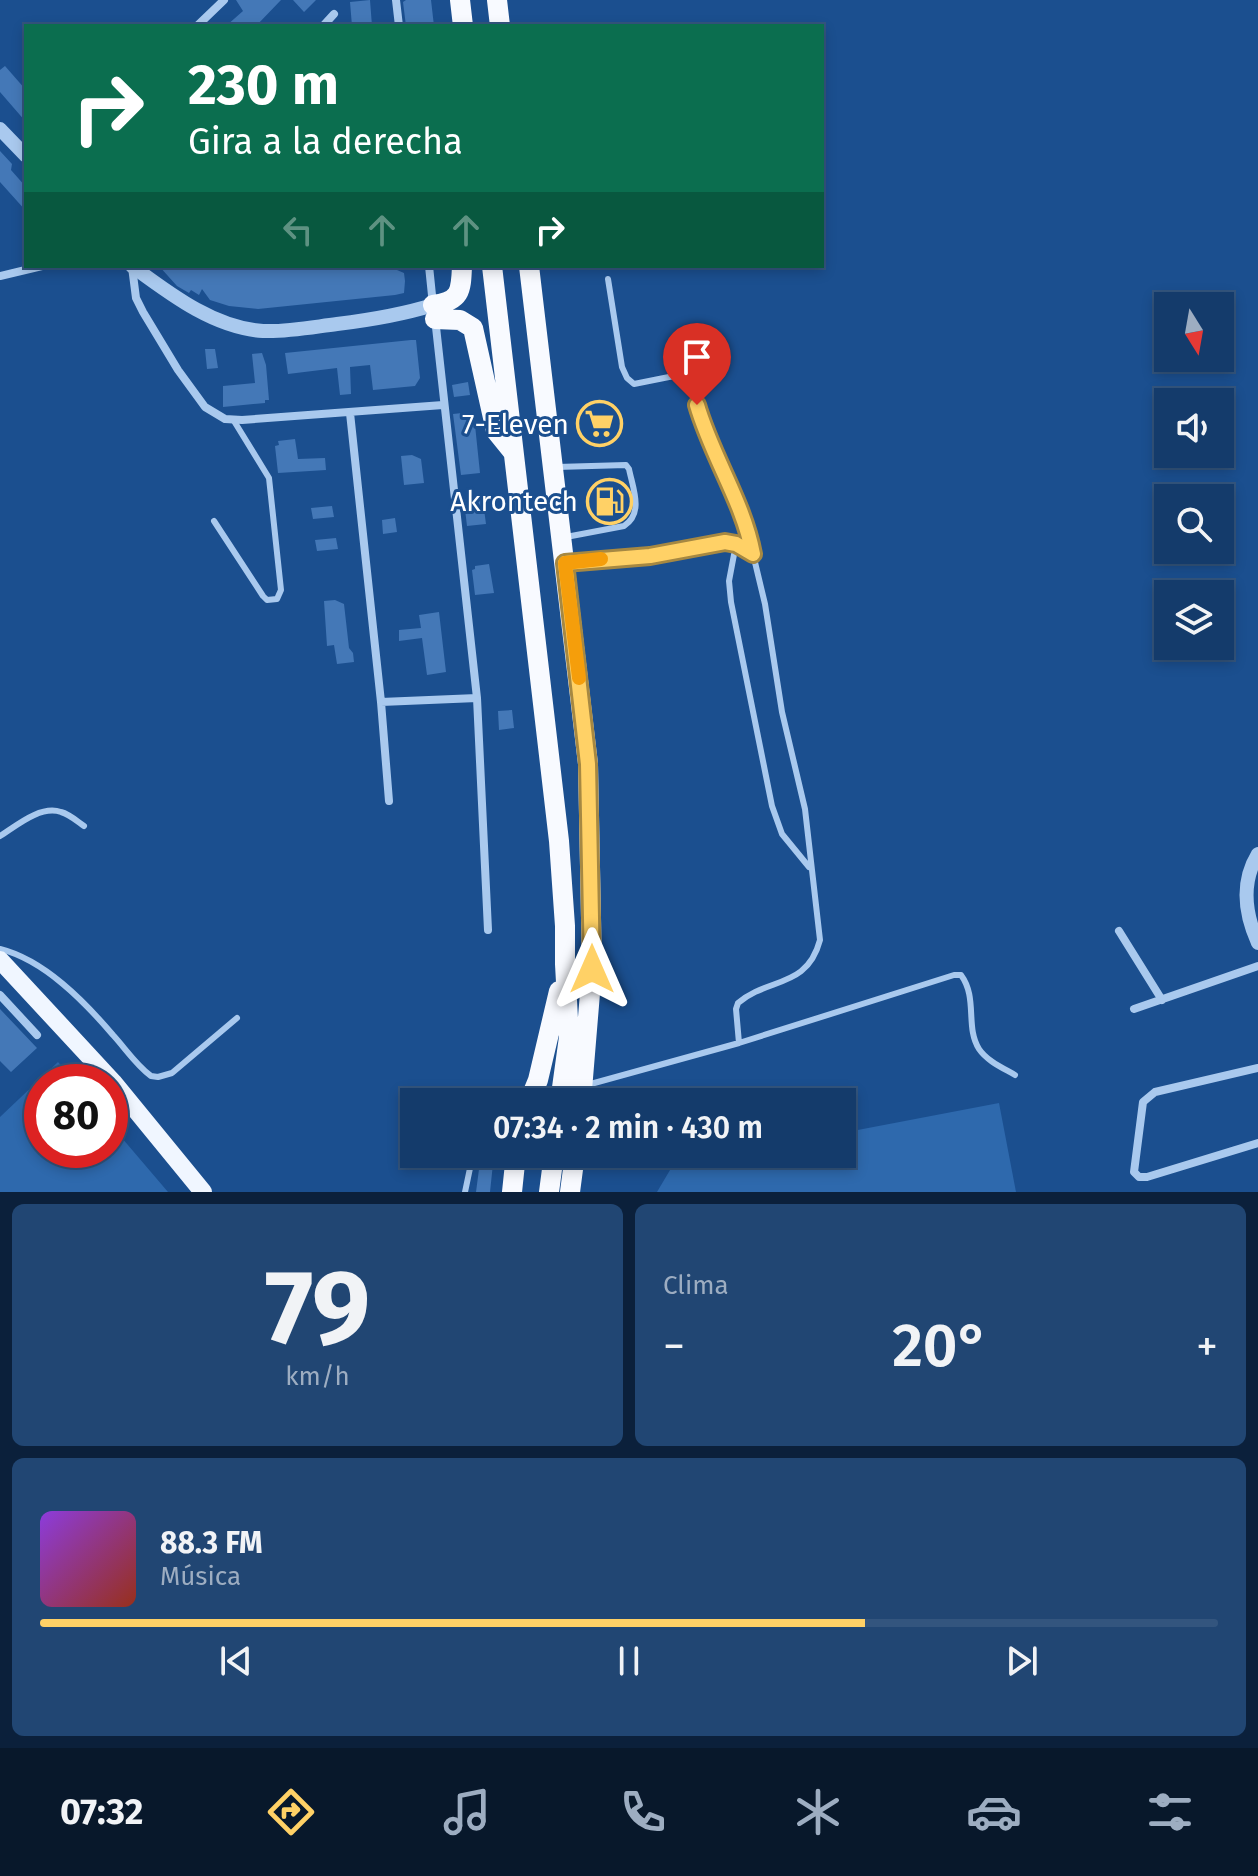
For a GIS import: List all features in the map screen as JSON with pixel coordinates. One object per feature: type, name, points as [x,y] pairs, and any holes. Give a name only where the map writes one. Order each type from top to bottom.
[{"type":"highway","points":[[460,0],[463,24]]},
{"type":"highway","points":[[497,0],[500,24]]},
{"type":"highway","points":[[434,312],[459,293],[462,268]]},
{"type":"highway","points":[[492,268],[559,841],[569,1037],[562,1088]]},
{"type":"highway","points":[[529,268],[588,764],[592,969],[582,1088]]},
{"type":"highway","points":[[434,312],[460,320],[473,328],[496,431],[513,452]]},
{"type":"highway","points":[[533,1088],[565,964]]},
{"type":"highway","points":[[512,1192],[515,1168]]},
{"type":"highway","points":[[570,1192],[573,1168]]},
{"type":"main road","points":[[0,960],[113,1082],[203,1192]]},
{"type":"street","points":[[199,24],[224,0]]},
{"type":"street","points":[[396,0],[399,24]]},
{"type":"street","points":[[325,24],[334,14]]},
{"type":"street","points":[[0,129],[24,154]]},
{"type":"street","points":[[0,276],[34,268]]},
{"type":"street","points":[[132,268],[136,298],[143,312],[178,370],[209,411],[234,421],[443,405]]},
{"type":"street","points":[[135,268],[173,296],[207,315],[260,331],[434,312]]},
{"type":"street","points":[[429,268],[477,698],[488,930]]},
{"type":"street","points":[[350,413],[380,680],[389,801]]},
{"type":"street","points":[[381,702],[477,698]]},
{"type":"street","points":[[1258,854],[1250,869],[1246,896],[1258,943]]},
{"type":"street","points":[[1119,931],[1162,1000]]},
{"type":"street","points":[[1134,1009],[1258,966]]},
{"type":"street","points":[[0,995],[37,1035]]},
{"type":"street","points":[[1258,1068],[1155,1092],[1147,1097],[1143,1102],[1134,1172],[1139,1177],[1147,1177],[1258,1143]]},
{"type":"lane","points":[[608,279],[622,367],[634,384],[714,368],[721,356]]},
{"type":"lane","points":[[693,387],[710,445],[745,520],[765,604],[782,712],[805,809],[809,867],[820,940],[815,957],[802,972],[738,1003],[739,1043]]},
{"type":"lane","points":[[214,521],[263,596],[267,600],[277,599],[281,590],[269,478],[234,421]]},
{"type":"lane","points":[[553,467],[626,465],[637,508],[631,521],[624,526],[562,538]]},
{"type":"lane","points":[[565,563],[650,556],[712,542],[736,544],[753,554]]},
{"type":"lane","points":[[736,544],[729,581],[731,602],[772,806],[788,844],[809,867]]},
{"type":"lane","points":[[0,836],[44,812],[60,811],[84,826]]},
{"type":"lane","points":[[0,949],[55,978],[151,1076],[172,1073],[237,1018]]},
{"type":"lane","points":[[600,1088],[954,975],[961,975],[969,986],[974,1038],[981,1051],[1015,1075]]},
{"type":"lane","points":[[465,1192],[470,1168]]},
{"type":"shaded area","points":[[24,1094],[24,1168],[128,1168],[128,1145],[168,1192],[0,1192],[0,1117]]},
{"type":"shaded area","points":[[999,1103],[1016,1192],[657,1192],[671,1168],[856,1168],[856,1130]]},
{"type":"building","points":[[236,0],[281,0],[258,24],[228,24],[243,11]]},
{"type":"building","points":[[293,0],[316,0],[304,12]]},
{"type":"building","points":[[370,0],[372,24],[352,24],[350,2]]},
{"type":"building","points":[[431,0],[434,24],[406,24],[403,2]]},
{"type":"building","points":[[5,66],[24,88],[24,120],[0,92],[0,70]]},
{"type":"building","points":[[0,151],[24,185],[24,209],[0,182]]},
{"type":"building","points":[[161,268],[397,268],[404,273],[405,281],[404,293],[395,295],[258,309],[229,306],[210,300],[202,289],[199,295],[177,286]]},
{"type":"building","points":[[416,340],[420,378],[415,386],[373,390],[370,365],[350,367],[351,394],[340,395],[337,368],[288,374],[285,353]]},
{"type":"building","points":[[205,349],[215,349],[218,368],[207,369]]},
{"type":"building","points":[[262,353],[269,400],[223,407],[223,386],[255,383],[252,354]]},
{"type":"building","points":[[468,382],[470,395],[454,397],[452,385]]},
{"type":"building","points":[[471,412],[480,473],[461,475],[453,414]]},
{"type":"building","points":[[295,439],[298,459],[325,458],[326,470],[278,473],[275,446],[279,445],[278,441]]},
{"type":"building","points":[[412,455],[421,459],[424,483],[404,485],[401,456]]},
{"type":"building","name":"Akrontech","points":[[622,485],[626,511],[596,516],[592,490]]},
{"type":"building","points":[[482,494],[486,524],[467,526],[464,501],[471,495]]},
{"type":"building","points":[[332,506],[334,517],[313,519],[311,508]]},
{"type":"building","points":[[395,518],[397,532],[383,534],[382,520]]},
{"type":"building","points":[[336,538],[338,549],[317,551],[315,540]]},
{"type":"building","points":[[489,564],[494,593],[475,595],[472,570],[475,566]]},
{"type":"building","points":[[335,600],[344,604],[349,648],[354,662],[337,664],[334,645],[327,646],[324,601]]},
{"type":"building","points":[[439,612],[446,672],[427,675],[422,638],[399,641],[399,630],[421,628],[419,615]]},
{"type":"building","points":[[512,710],[514,728],[499,730],[498,711]]},
{"type":"building","points":[[0,1009],[37,1048],[11,1072],[0,1061]]},
{"type":"building","points":[[479,1168],[493,1168],[490,1192],[476,1192]]},
{"type":"slow traffic","points":[[579,678],[565,563],[601,559]]},
{"type":"place","name":"7-Eleven","points":[[600,424]]},
{"type":"place","name":"Akrontech","points":[[609,501]]},
{"type":"route","points":[[592,969],[588,764],[565,563],[650,556],[712,542],[736,544],[753,554],[745,520],[710,445],[697,405]]}]
